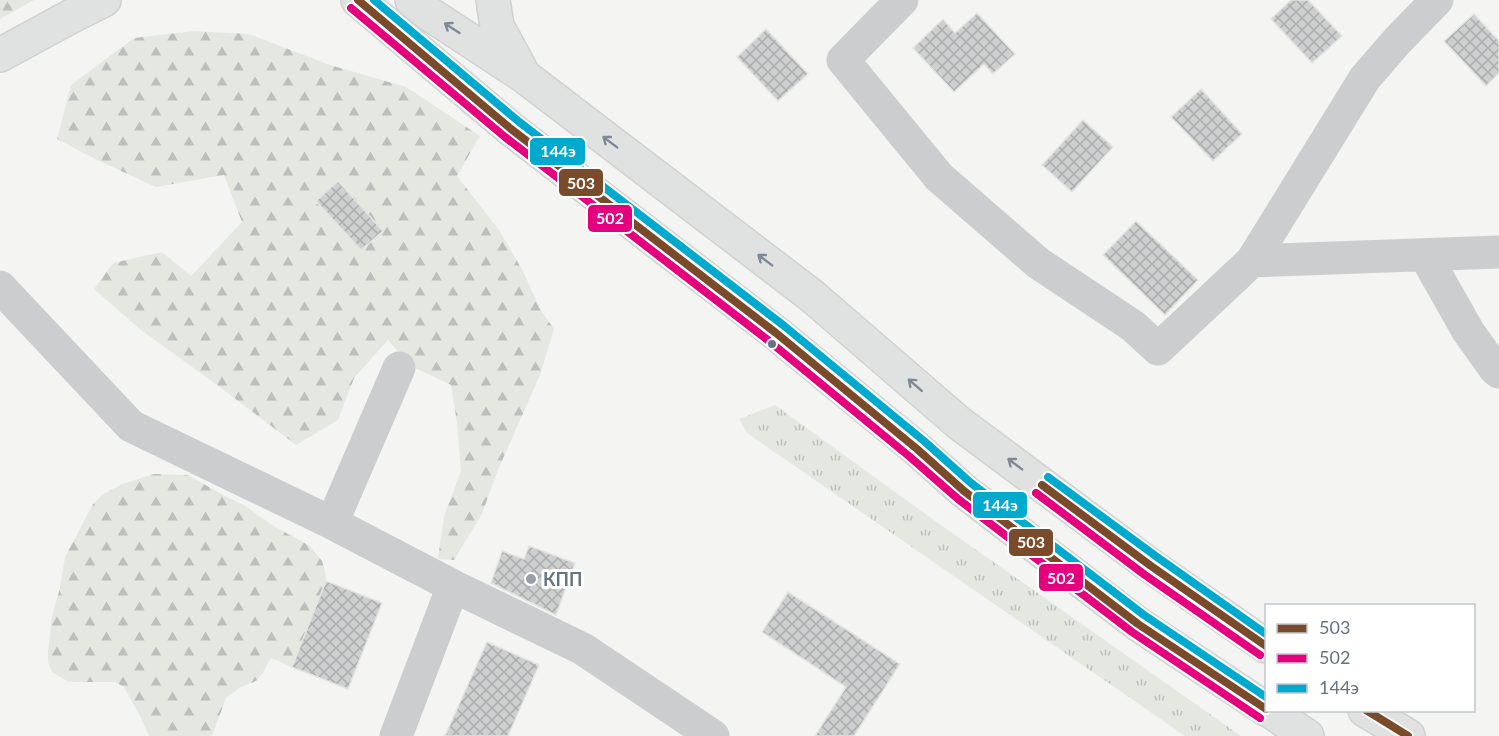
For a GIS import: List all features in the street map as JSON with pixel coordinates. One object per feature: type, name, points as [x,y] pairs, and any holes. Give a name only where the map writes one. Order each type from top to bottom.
[{"type":"main road","points":[[0,55],[75,9],[104,0]]},
{"type":"main road","points":[[358,0],[511,129],[776,333],[917,449],[964,491],[1138,624],[1265,708]]},
{"type":"main road","points":[[412,0],[524,76],[812,296],[959,423],[1152,566],[1265,645]]},
{"type":"main road","points":[[493,0],[497,26],[524,76]]},
{"type":"main road","points":[[1271,712],[1307,736]]},
{"type":"main road","points":[[1367,712],[1408,736]]},
{"type":"street","points":[[902,0],[843,60],[939,177],[1038,263],[1133,326],[1158,349],[1252,261],[1365,78],[1437,0]]},
{"type":"street","points":[[1252,261],[1499,252]]},
{"type":"street","points":[[1425,255],[1468,331],[1499,372]]},
{"type":"street","points":[[0,287],[131,426],[332,523],[453,586],[583,649],[713,736]]},
{"type":"street","points":[[332,523],[399,368]]},
{"type":"street","points":[[396,736],[453,586]]},
{"type":"green space","points":[[0,0],[34,0],[0,19]]},
{"type":"green space","points":[[194,31],[249,34],[330,65],[406,87],[480,136],[457,176],[499,230],[523,271],[540,309],[554,329],[540,375],[498,470],[482,514],[454,560],[438,559],[444,516],[461,471],[451,385],[411,366],[388,340],[354,378],[338,420],[296,445],[141,330],[94,289],[113,263],[162,252],[191,276],[242,222],[224,175],[156,187],[57,139],[71,85],[134,38]]},
{"type":"green space","points":[[775,405],[1241,736],[1185,736],[747,433],[739,419]]},
{"type":"green space","points":[[154,474],[188,475],[244,505],[272,525],[310,546],[322,561],[325,570],[326,581],[292,667],[271,658],[256,681],[239,688],[226,698],[212,736],[149,736],[124,687],[115,682],[69,682],[52,672],[48,662],[52,616],[65,557],[93,504],[102,495],[122,484]]},
{"type":"building","points":[[1291,0],[1308,0],[1342,36],[1312,63],[1271,19]]},
{"type":"building","points":[[977,13],[1015,54],[993,74],[984,64],[954,92],[913,48],[943,19],[955,33]]},
{"type":"building","points":[[1474,14],[1499,41],[1499,73],[1486,86],[1444,41]]},
{"type":"building","points":[[766,29],[808,74],[778,101],[737,57]]},
{"type":"building","points":[[1201,89],[1242,134],[1213,161],[1171,117]]},
{"type":"building","points":[[1083,120],[1113,147],[1072,192],[1042,165]]},
{"type":"building","points":[[338,181],[383,231],[361,250],[316,201]]},
{"type":"building","points":[[1136,221],[1198,280],[1165,315],[1103,255]]},
{"type":"building","name":"КПП","points":[[529,546],[575,563],[556,615],[491,583],[502,551],[524,559]]},
{"type":"building","points":[[326,581],[382,603],[348,689],[292,667]]},
{"type":"building","points":[[788,592],[900,664],[854,736],[815,736],[846,687],[762,632]]},
{"type":"building","points":[[487,642],[539,665],[508,736],[445,736]]},
{"type":"transit line","name":"503","points":[[358,0],[511,129],[776,333],[917,449],[964,491],[1138,624],[1265,708]]},
{"type":"transit line","name":"144э","points":[[374,0],[518,121],[783,325],[924,441],[971,483],[1144,615],[1265,696]]},
{"type":"transit line","name":"502","points":[[351,8],[505,137],[769,341],[958,499],[1132,632],[1260,718]]},
{"type":"transit line","name":"144э","points":[[1048,477],[1265,633]]},
{"type":"transit line","name":"503","points":[[1042,485],[1151,566],[1265,645]]},
{"type":"transit line","name":"502","points":[[1036,493],[1145,575],[1260,655]]},
{"type":"transit line","name":"503","points":[[1369,712],[1408,736]]},
{"type":"place","name":"КПП","points":[[531,579]]}]
